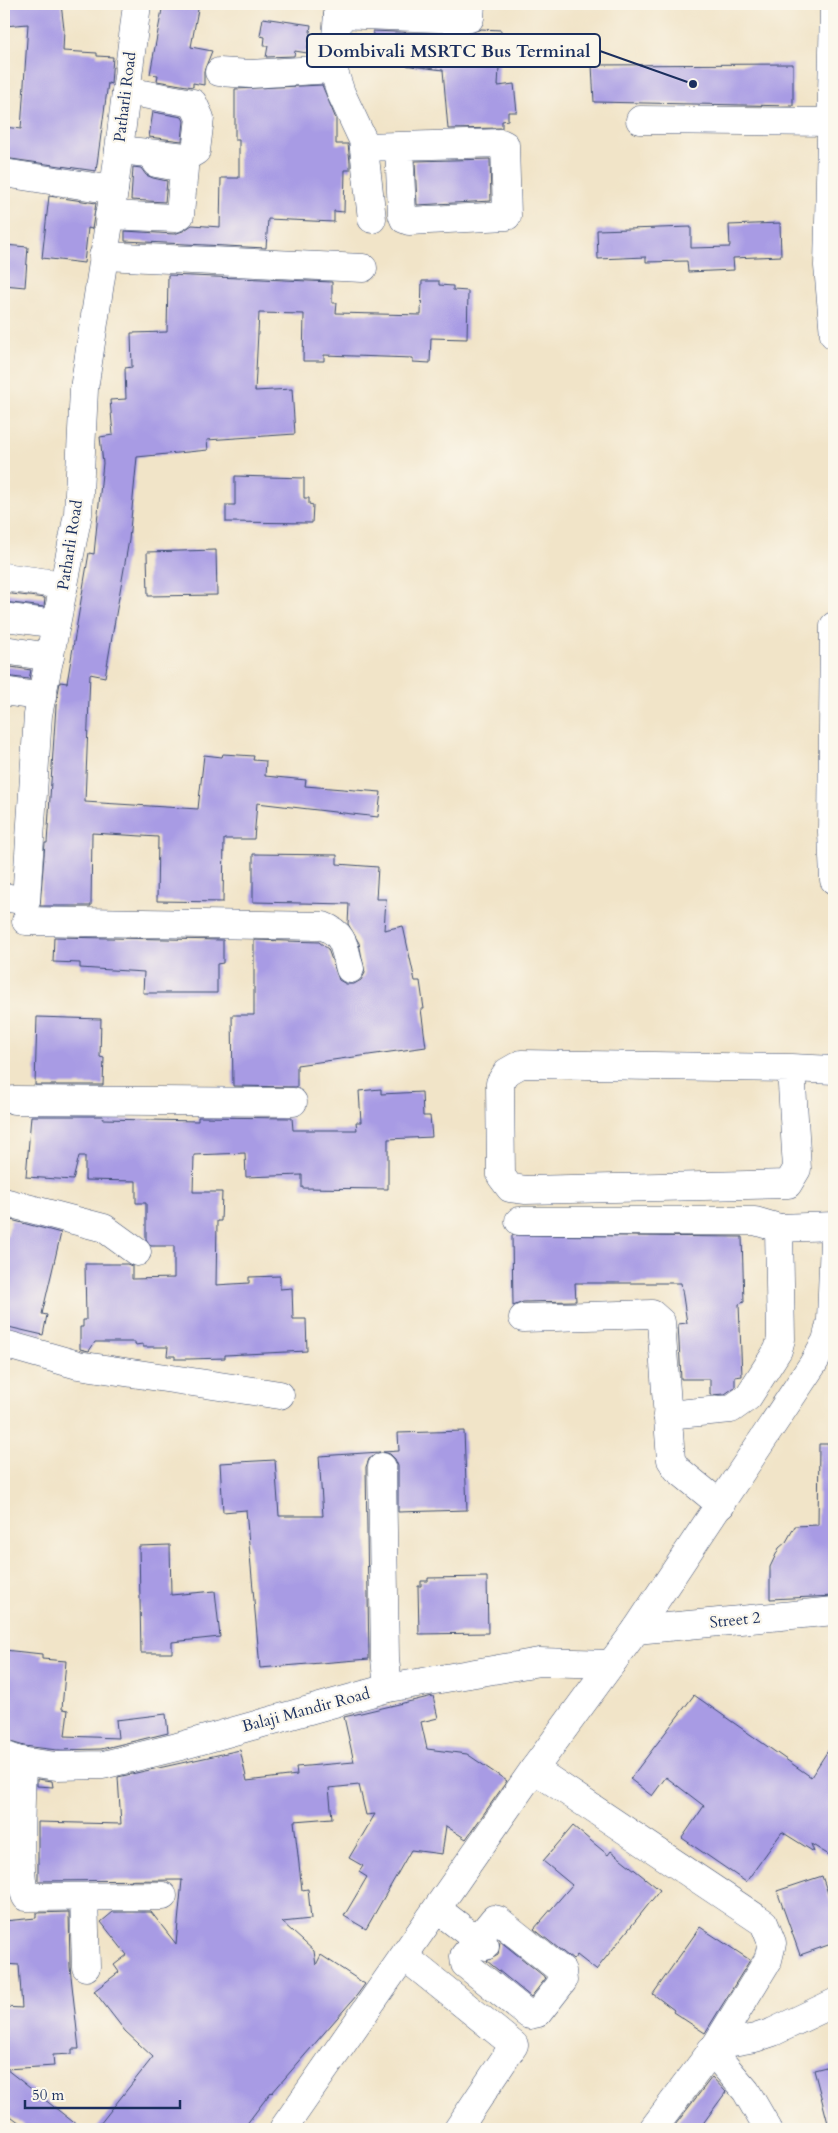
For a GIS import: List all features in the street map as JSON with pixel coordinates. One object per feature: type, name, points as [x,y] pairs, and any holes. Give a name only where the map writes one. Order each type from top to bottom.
[{"type":"street","name":"Patharli Road","points":[[18,906],[38,715],[78,514],[84,390],[138,4]]},
{"type":"street","points":[[372,219],[364,147],[341,93],[334,69],[349,9],[465,19],[470,18],[471,4]]},
{"type":"street","points":[[834,8],[828,266],[834,335]]},
{"type":"street","points":[[219,72],[250,74],[334,69]]},
{"type":"street","points":[[118,154],[186,158],[196,151],[200,118],[194,103],[126,91]]},
{"type":"street","points":[[640,120],[831,122]]},
{"type":"street","points":[[364,147],[399,146],[505,145],[507,216],[409,221],[404,219],[402,214],[399,146]]},
{"type":"street","points":[[4,173],[175,218],[182,211],[185,171],[182,166],[118,154]]},
{"type":"street","points":[[103,256],[363,268]]},
{"type":"street","points":[[4,577],[64,585]]},
{"type":"street","points":[[4,617],[56,624]]},
{"type":"street","points":[[834,626],[832,832],[834,880]]},
{"type":"street","points":[[4,650],[50,656]]},
{"type":"street","points":[[4,691],[42,696]]},
{"type":"street","points":[[18,906],[323,926],[334,930],[340,937],[350,969]]},
{"type":"street","points":[[792,1068],[797,1169],[788,1184],[526,1190],[510,1188],[502,1176],[500,1083],[508,1072],[521,1064],[792,1068],[834,1070]]},
{"type":"street","points":[[14,1100],[293,1102]]},
{"type":"street","points":[[4,1202],[104,1228],[137,1252]]},
{"type":"street","points":[[519,1221],[755,1221],[779,1228],[834,1226]]},
{"type":"street","points":[[667,1415],[731,1409],[741,1404],[774,1360],[781,1339],[779,1228]]},
{"type":"street","points":[[283,2129],[534,1769],[636,1630],[721,1504],[824,1367],[826,1341],[831,1320],[834,1239]]},
{"type":"street","points":[[523,1318],[652,1314],[658,1317],[661,1322],[667,1415],[673,1465],[721,1504]]},
{"type":"street","points":[[4,1344],[78,1365],[280,1395]]},
{"type":"street","points":[[382,1467],[385,1658],[388,1688]]},
{"type":"street","name":"Street 2","points":[[636,1630],[834,1611]]},
{"type":"street","name":"Balaji Mandir Road","points":[[13,1758],[56,1766],[103,1765],[177,1747],[388,1688],[540,1662],[611,1664]]},
{"type":"street","points":[[13,1758],[24,1892],[26,1897],[164,1896]]},
{"type":"street","points":[[534,1769],[764,1923],[772,1943],[768,1960],[714,2048],[653,2129]]},
{"type":"street","points":[[84,1897],[86,1967]]},
{"type":"street","points":[[437,1909],[480,1943]]},
{"type":"street","points":[[404,1957],[514,2045],[458,2129]]},
{"type":"street","points":[[714,2048],[773,2032],[834,2003]]},
{"type":"street","points":[[714,2048],[746,2091],[768,2129]]},
{"type":"building","points":[[4,4],[61,4],[64,29],[63,51],[97,53],[97,56],[113,57],[111,84],[108,83],[96,171],[4,158],[4,127],[21,129],[28,24],[4,26]]},
{"type":"building","points":[[163,4],[199,4],[191,47],[212,51],[204,71],[204,85],[193,83],[193,87],[157,81],[158,75],[150,74]]},
{"type":"building","points":[[263,18],[311,25],[307,53],[295,51],[294,56],[266,57],[268,46],[264,46],[265,37],[260,36]]},
{"type":"building","points":[[481,29],[501,30],[498,86],[514,84],[517,112],[508,112],[508,120],[502,121],[502,128],[448,129],[443,70],[371,61],[373,31],[465,35]]},
{"type":"building","points":[[793,64],[793,106],[594,102],[592,65]]},
{"type":"building","points":[[322,85],[336,119],[336,144],[348,144],[350,162],[350,170],[345,170],[344,212],[334,211],[334,222],[268,219],[266,248],[125,241],[125,231],[174,234],[192,225],[220,227],[221,178],[239,178],[239,140],[235,140],[235,89]]},
{"type":"building","points":[[153,112],[182,117],[184,121],[182,141],[149,137]]},
{"type":"building","points":[[490,159],[491,201],[417,205],[415,161]]},
{"type":"building","points":[[133,167],[141,168],[146,175],[153,178],[167,181],[165,202],[131,200]]},
{"type":"building","points":[[49,196],[96,203],[92,229],[88,228],[84,263],[42,258]]},
{"type":"building","points":[[780,223],[781,256],[733,258],[734,270],[688,272],[687,261],[646,262],[646,257],[598,259],[597,230],[691,227],[691,248],[730,247],[729,225]]},
{"type":"building","points":[[4,245],[28,247],[25,287],[4,285]]},
{"type":"building","points":[[168,275],[332,282],[332,303],[337,303],[336,313],[421,315],[422,281],[439,281],[439,285],[453,286],[453,290],[468,291],[467,339],[431,338],[430,363],[413,362],[413,358],[324,355],[324,361],[303,361],[304,314],[259,313],[255,391],[292,389],[295,434],[207,440],[208,450],[137,457],[129,540],[105,677],[90,674],[85,802],[198,809],[204,755],[222,757],[223,754],[254,756],[253,760],[266,761],[265,776],[306,780],[305,786],[381,792],[378,817],[257,803],[254,839],[224,839],[223,902],[157,901],[158,837],[92,833],[91,906],[40,906],[45,843],[47,843],[56,706],[60,682],[67,683],[89,553],[94,554],[103,463],[100,437],[113,435],[110,400],[126,399],[125,368],[132,367],[131,333],[167,332]]},
{"type":"building","points":[[235,476],[304,478],[304,498],[309,498],[309,504],[313,505],[312,523],[226,522],[226,505],[235,505]]},
{"type":"building","points":[[216,550],[217,595],[148,596],[147,552]]},
{"type":"building","points":[[4,593],[45,598],[44,607],[4,602]]},
{"type":"building","points":[[4,666],[31,670],[29,679],[4,676]]},
{"type":"building","points":[[253,854],[337,855],[337,864],[378,867],[376,899],[386,899],[384,930],[403,926],[415,981],[420,981],[424,1009],[421,1009],[426,1047],[297,1065],[297,1087],[233,1086],[232,1015],[254,1015],[254,940],[319,942],[328,949],[339,980],[346,984],[354,984],[361,980],[365,973],[359,943],[348,924],[349,904],[253,902]]},
{"type":"building","points":[[54,937],[223,940],[223,963],[217,964],[217,993],[143,993],[144,972],[80,968],[80,963],[53,962]]},
{"type":"building","points":[[37,1017],[101,1019],[100,1057],[104,1058],[103,1085],[35,1085]]},
{"type":"building","points":[[381,1089],[381,1094],[422,1092],[423,1116],[430,1116],[432,1137],[388,1139],[388,1189],[302,1188],[302,1175],[246,1177],[245,1153],[194,1155],[193,1192],[222,1192],[221,1221],[217,1221],[216,1285],[249,1283],[249,1277],[280,1276],[280,1289],[292,1288],[293,1319],[306,1319],[307,1351],[225,1355],[225,1358],[175,1359],[175,1356],[167,1356],[168,1347],[143,1347],[143,1344],[135,1345],[135,1342],[95,1342],[89,1351],[80,1349],[80,1327],[83,1327],[83,1320],[86,1320],[85,1264],[127,1264],[132,1266],[132,1279],[174,1278],[174,1246],[151,1246],[146,1239],[146,1203],[136,1203],[136,1181],[85,1180],[85,1156],[79,1156],[73,1180],[26,1177],[31,1116],[103,1116],[102,1119],[198,1121],[198,1117],[292,1118],[293,1130],[357,1130],[356,1122],[361,1122],[359,1091]]},
{"type":"building","points":[[11,1220],[61,1233],[42,1314],[47,1315],[43,1335],[4,1326],[4,1250]]},
{"type":"building","points":[[512,1235],[742,1237],[744,1302],[739,1304],[742,1376],[735,1377],[735,1387],[725,1394],[710,1395],[710,1379],[681,1379],[678,1324],[687,1323],[681,1283],[575,1283],[576,1301],[523,1302],[513,1306]]},
{"type":"building","points":[[464,1431],[467,1510],[398,1512],[398,1466],[390,1454],[383,1452],[399,1451],[398,1433]]},
{"type":"building","points":[[819,1444],[834,1444],[834,1596],[770,1599],[770,1567],[779,1548],[786,1542],[795,1526],[818,1525]]},
{"type":"building","points":[[380,1452],[369,1459],[366,1467],[369,1659],[260,1668],[246,1510],[223,1512],[220,1463],[275,1460],[279,1516],[323,1516],[319,1456]]},
{"type":"building","points":[[170,1545],[171,1595],[215,1591],[220,1637],[172,1642],[172,1653],[141,1653],[139,1546]]},
{"type":"building","points":[[487,1577],[488,1633],[419,1634],[418,1586],[421,1586],[421,1581],[428,1581],[428,1578]]},
{"type":"building","points":[[4,1650],[42,1654],[42,1659],[66,1661],[62,1709],[68,1710],[65,1736],[118,1738],[116,1720],[166,1714],[168,1733],[101,1749],[57,1750],[24,1746],[4,1740]]},
{"type":"building","points":[[694,1695],[811,1777],[834,1741],[834,1858],[811,1844],[814,1852],[782,1832],[746,1882],[682,1838],[704,1806],[666,1777],[652,1796],[630,1779]]},
{"type":"building","points":[[433,1696],[438,1718],[421,1722],[427,1749],[467,1754],[507,1781],[466,1839],[446,1826],[442,1854],[411,1850],[366,1929],[344,1916],[367,1877],[359,1872],[363,1866],[349,1858],[375,1814],[366,1815],[359,1785],[329,1788],[332,1818],[294,1821],[302,1890],[308,1889],[311,1919],[282,1922],[314,1951],[316,1965],[321,1955],[365,1984],[357,1995],[271,2092],[243,2129],[96,2129],[153,2057],[125,2031],[94,1991],[119,1972],[114,1965],[127,1955],[101,1922],[113,1912],[151,1912],[176,1944],[182,1880],[38,1881],[38,1822],[121,1824],[118,1777],[240,1750],[247,1781],[297,1775],[296,1767],[354,1762],[344,1717]]},
{"type":"building","points":[[37,1779],[52,1781],[53,1787],[37,1786]]},
{"type":"building","points":[[573,1826],[608,1855],[611,1851],[660,1890],[596,1970],[577,1955],[573,1960],[534,1929],[572,1885],[543,1861]]},
{"type":"building","points":[[822,1876],[831,1902],[834,1901],[834,1943],[800,1955],[777,1891]]},
{"type":"building","points":[[69,1912],[70,1967],[79,2049],[72,2049],[72,2054],[53,2055],[54,2066],[6,2069],[82,2129],[28,2129],[4,2111],[4,2007],[22,2008],[19,1965],[4,1964],[4,1921],[36,1918],[36,1913]]},
{"type":"building","points":[[700,1927],[750,1960],[705,2033],[673,2012],[674,2010],[653,1994]]},
{"type":"building","points":[[500,1941],[546,1978],[531,1997],[487,1961],[498,1955]]},
{"type":"building","points":[[834,2065],[834,2126],[829,2127],[814,2070]]},
{"type":"building","points":[[712,2077],[726,2092],[699,2129],[672,2129]]},
{"type":"place","name":"Dombivali MSRTC Bus Terminal","points":[[693,84]]}]
